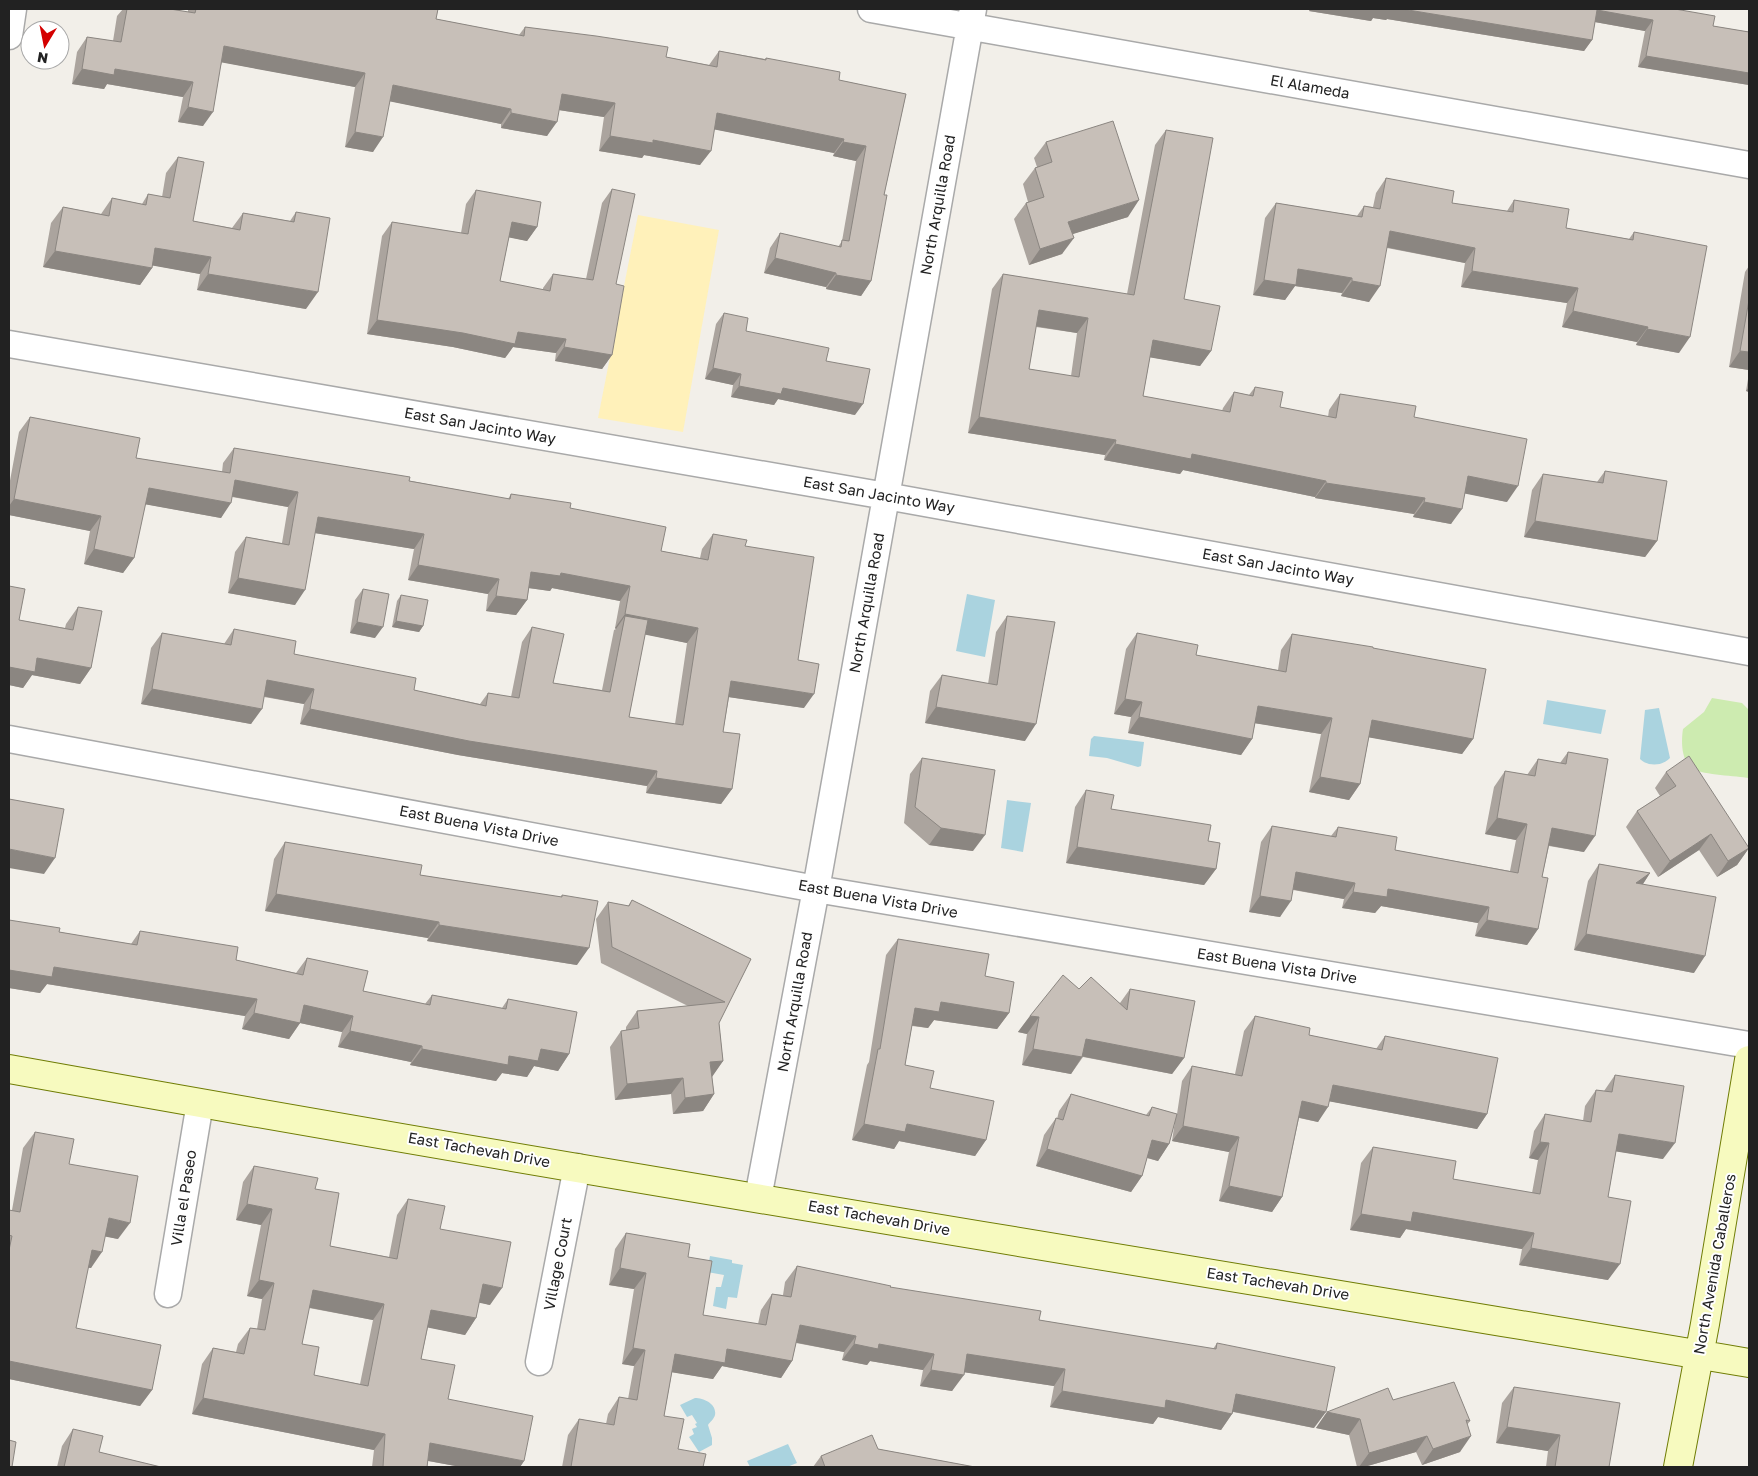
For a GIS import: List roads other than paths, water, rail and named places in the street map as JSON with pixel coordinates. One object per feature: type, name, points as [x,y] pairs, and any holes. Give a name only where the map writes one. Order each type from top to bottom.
[{"type":"street","points":[[9,36],[14,9]]},
{"type":"street","name":"El Alameda","points":[[871,9],[972,18],[1749,165]]},
{"type":"street","name":"North Arquilla Road","points":[[758,1198],[816,889],[972,18]]},
{"type":"street","name":"East San Jacinto Way","points":[[9,344],[886,496],[1749,652]]},
{"type":"street","name":"East Buena Vista Drive","points":[[9,739],[816,889],[1749,1045]]},
{"type":"street","name":"North Avenida Caballeros","points":[[1678,1467],[1700,1354],[1749,1060]]},
{"type":"street","name":"East Tachevah Drive","points":[[9,1069],[758,1198],[1749,1363]]},
{"type":"street","name":"Villa el Paseo","points":[[168,1294],[200,1103]]},
{"type":"street","name":"Village Court","points":[[539,1362],[576,1167]]},
{"type":"water","points":[[967,594],[995,600],[985,657],[956,651]]},
{"type":"water","points":[[1547,700],[1606,710],[1601,734],[1543,724]]},
{"type":"water","points":[[1659,708],[1670,758],[1660,764],[1651,764],[1640,759],[1645,710]]},
{"type":"water","points":[[1094,736],[1144,742],[1141,766],[1138,767],[1107,758],[1089,756],[1091,739]]},
{"type":"water","points":[[1007,800],[1031,803],[1023,852],[1001,848]]},
{"type":"water","points":[[710,1256],[732,1260],[732,1263],[743,1265],[737,1298],[728,1297],[726,1309],[713,1306],[716,1287],[721,1287],[724,1275],[707,1272]]},
{"type":"water","points":[[695,1398],[709,1402],[715,1411],[708,1425],[712,1445],[699,1452],[689,1437],[694,1434],[692,1429],[697,1427],[695,1424],[697,1423],[692,1415],[687,1417],[680,1405]]},
{"type":"water","points":[[788,1444],[797,1463],[787,1467],[750,1467],[747,1461]]}]
